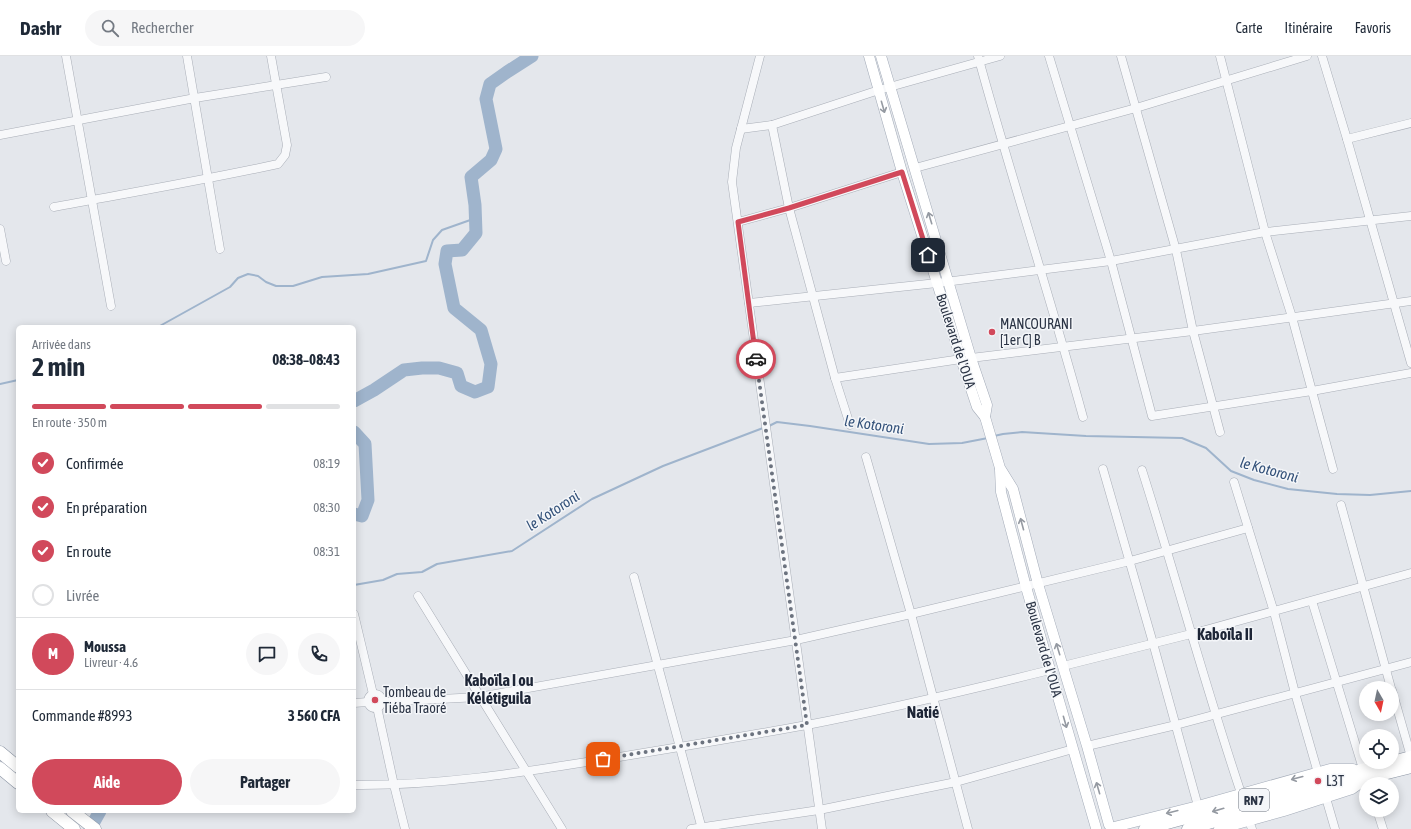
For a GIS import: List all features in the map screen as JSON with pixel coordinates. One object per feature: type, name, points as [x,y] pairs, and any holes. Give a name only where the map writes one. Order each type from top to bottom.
[{"type":"highway","points":[[0,752],[16,765]]},
{"type":"highway","name":"RN7","points":[[1399,760],[1411,757]]},
{"type":"highway","name":"RN7","points":[[1366,777],[1411,767]]},
{"type":"highway","points":[[0,768],[16,781]]},
{"type":"highway","name":"RN7","points":[[1366,777],[1379,769]]},
{"type":"highway","name":"RN7","points":[[1145,829],[1359,779]]},
{"type":"highway","name":"RN7","points":[[1188,829],[1359,779]]},
{"type":"highway","points":[[54,813],[74,829]]},
{"type":"highway","points":[[75,813],[94,829]]},
{"type":"main road","name":"Boulevard de l'OUA","points":[[869,56],[902,172],[961,359],[977,407],[985,417]]},
{"type":"main road","points":[[881,56],[971,358],[987,405],[985,417],[1000,468],[1013,489],[1038,584],[1087,746],[1114,827]]},
{"type":"main road","name":"Boulevard de l'OUA","points":[[1000,468],[1001,492],[1026,587],[1095,828]]},
{"type":"main road","points":[[1095,828],[1114,827],[1198,806],[1330,769],[1366,777]]},
{"type":"main road","points":[[1219,829],[1250,825],[1352,789],[1359,783]]},
{"type":"street","points":[[66,56],[111,306]]},
{"type":"street","points":[[187,56],[220,249]]},
{"type":"street","points":[[54,207],[209,179],[278,164],[285,155],[286,145],[271,56]]},
{"type":"street","points":[[760,56],[736,148],[732,182],[822,829]]},
{"type":"street","points":[[741,129],[772,125],[979,59],[1000,56]]},
{"type":"street","points":[[1049,56],[1111,261],[1152,416],[1312,391],[1411,373]]},
{"type":"street","points":[[1121,56],[1176,250],[1193,331],[1220,432]]},
{"type":"street","points":[[1220,56],[1265,232],[1292,317],[1332,468]]},
{"type":"street","points":[[915,168],[1136,108],[1307,56]]},
{"type":"street","points":[[1322,56],[1411,363]]},
{"type":"street","points":[[979,59],[1064,346],[1083,417]]},
{"type":"street","points":[[0,135],[195,98],[326,77]]},
{"type":"street","points":[[1347,139],[1411,123]]},
{"type":"street","points":[[772,125],[789,208],[835,378],[850,425]]},
{"type":"street","points":[[738,222],[789,208],[902,172]]},
{"type":"street","points":[[749,303],[937,283],[1111,261],[1176,250],[1265,232],[1411,216]]},
{"type":"street","points":[[0,229],[6,260]]},
{"type":"street","points":[[971,358],[1193,331],[1411,301]]},
{"type":"street","points":[[835,378],[961,359]]},
{"type":"street","points":[[866,457],[911,614],[968,829]]},
{"type":"street","points":[[1103,469],[1198,806]]},
{"type":"street","points":[[1142,470],[1168,551],[1214,714],[1240,793]]},
{"type":"street","points":[[1234,482],[1274,612],[1295,693],[1318,772]]},
{"type":"street","points":[[1341,505],[1390,681]]},
{"type":"street","points":[[405,829],[394,785],[379,704],[380,695],[373,694],[369,696],[368,702],[371,707],[379,704],[479,697],[796,640],[1026,587],[1168,551],[1248,528]]},
{"type":"street","points":[[1063,666],[1274,612],[1411,573]]},
{"type":"street","points":[[634,577],[702,828]]},
{"type":"street","points":[[418,596],[479,697],[562,829]]},
{"type":"street","points":[[1312,601],[1366,777]]},
{"type":"street","points":[[356,622],[373,694]]},
{"type":"street","points":[[1087,746],[1176,725],[1411,662]]},
{"type":"street","points":[[356,785],[394,785],[526,772],[679,747],[807,725],[933,698],[1050,670]]},
{"type":"street","points":[[356,702],[368,702]]},
{"type":"street","points":[[1399,714],[1411,757]]},
{"type":"street","points":[[691,829],[819,810],[956,782],[1073,749]]},
{"type":"street","points":[[1326,798],[1335,829]]},
{"type":"street","points":[[1379,817],[1383,829]]},
{"type":"waterway","points":[[356,400],[404,370],[422,368],[439,368],[457,373],[461,386],[475,392],[488,387],[491,364],[481,330],[454,308],[445,264],[447,251],[462,250],[476,233],[475,205],[471,177],[491,160],[496,149],[486,99],[490,84],[532,56]]},
{"type":"waterway","points":[[162,325],[230,287],[238,278],[248,274],[258,276],[266,282],[276,286],[293,286],[322,277],[368,274],[426,261],[433,240],[442,230],[476,218]]},
{"type":"waterway","points":[[0,384],[16,380]]},
{"type":"waterway","name":"le Kotoroni","points":[[769,426],[777,422],[929,444],[962,443],[988,438]]},
{"type":"waterway","name":"le Kotoroni","points":[[356,585],[383,580],[397,574],[422,572],[437,564],[512,551],[592,499],[663,466],[763,428]]},
{"type":"waterway","name":"le Kotoroni","points":[[994,436],[1022,432],[1086,436],[1182,438],[1206,448],[1231,471],[1254,480],[1288,489],[1337,494],[1370,495],[1411,491]]},
{"type":"waterway","points":[[356,434],[365,444],[368,500],[362,516],[356,514]]},
{"type":"waterway","points":[[90,829],[99,813]]},
{"type":"way so far","points":[[603,759],[807,725],[756,359]]},
{"type":"place","name":"MANCOURANI [1er C] B","points":[[992,332]]},
{"type":"place","name":"Tombeau de Tiéba Traoré","points":[[375,700]]},
{"type":"place","name":"L3T","points":[[1318,781]]},
{"type":"district","name":"Kaboïla II","points":[[1225,634]]},
{"type":"district","name":"Kaboïla I ou Kélétiguila","points":[[499,689]]},
{"type":"district","name":"Natié","points":[[923,712]]},
{"type":"route","points":[[756,359],[738,222],[789,208],[902,172],[928,255]]}]
